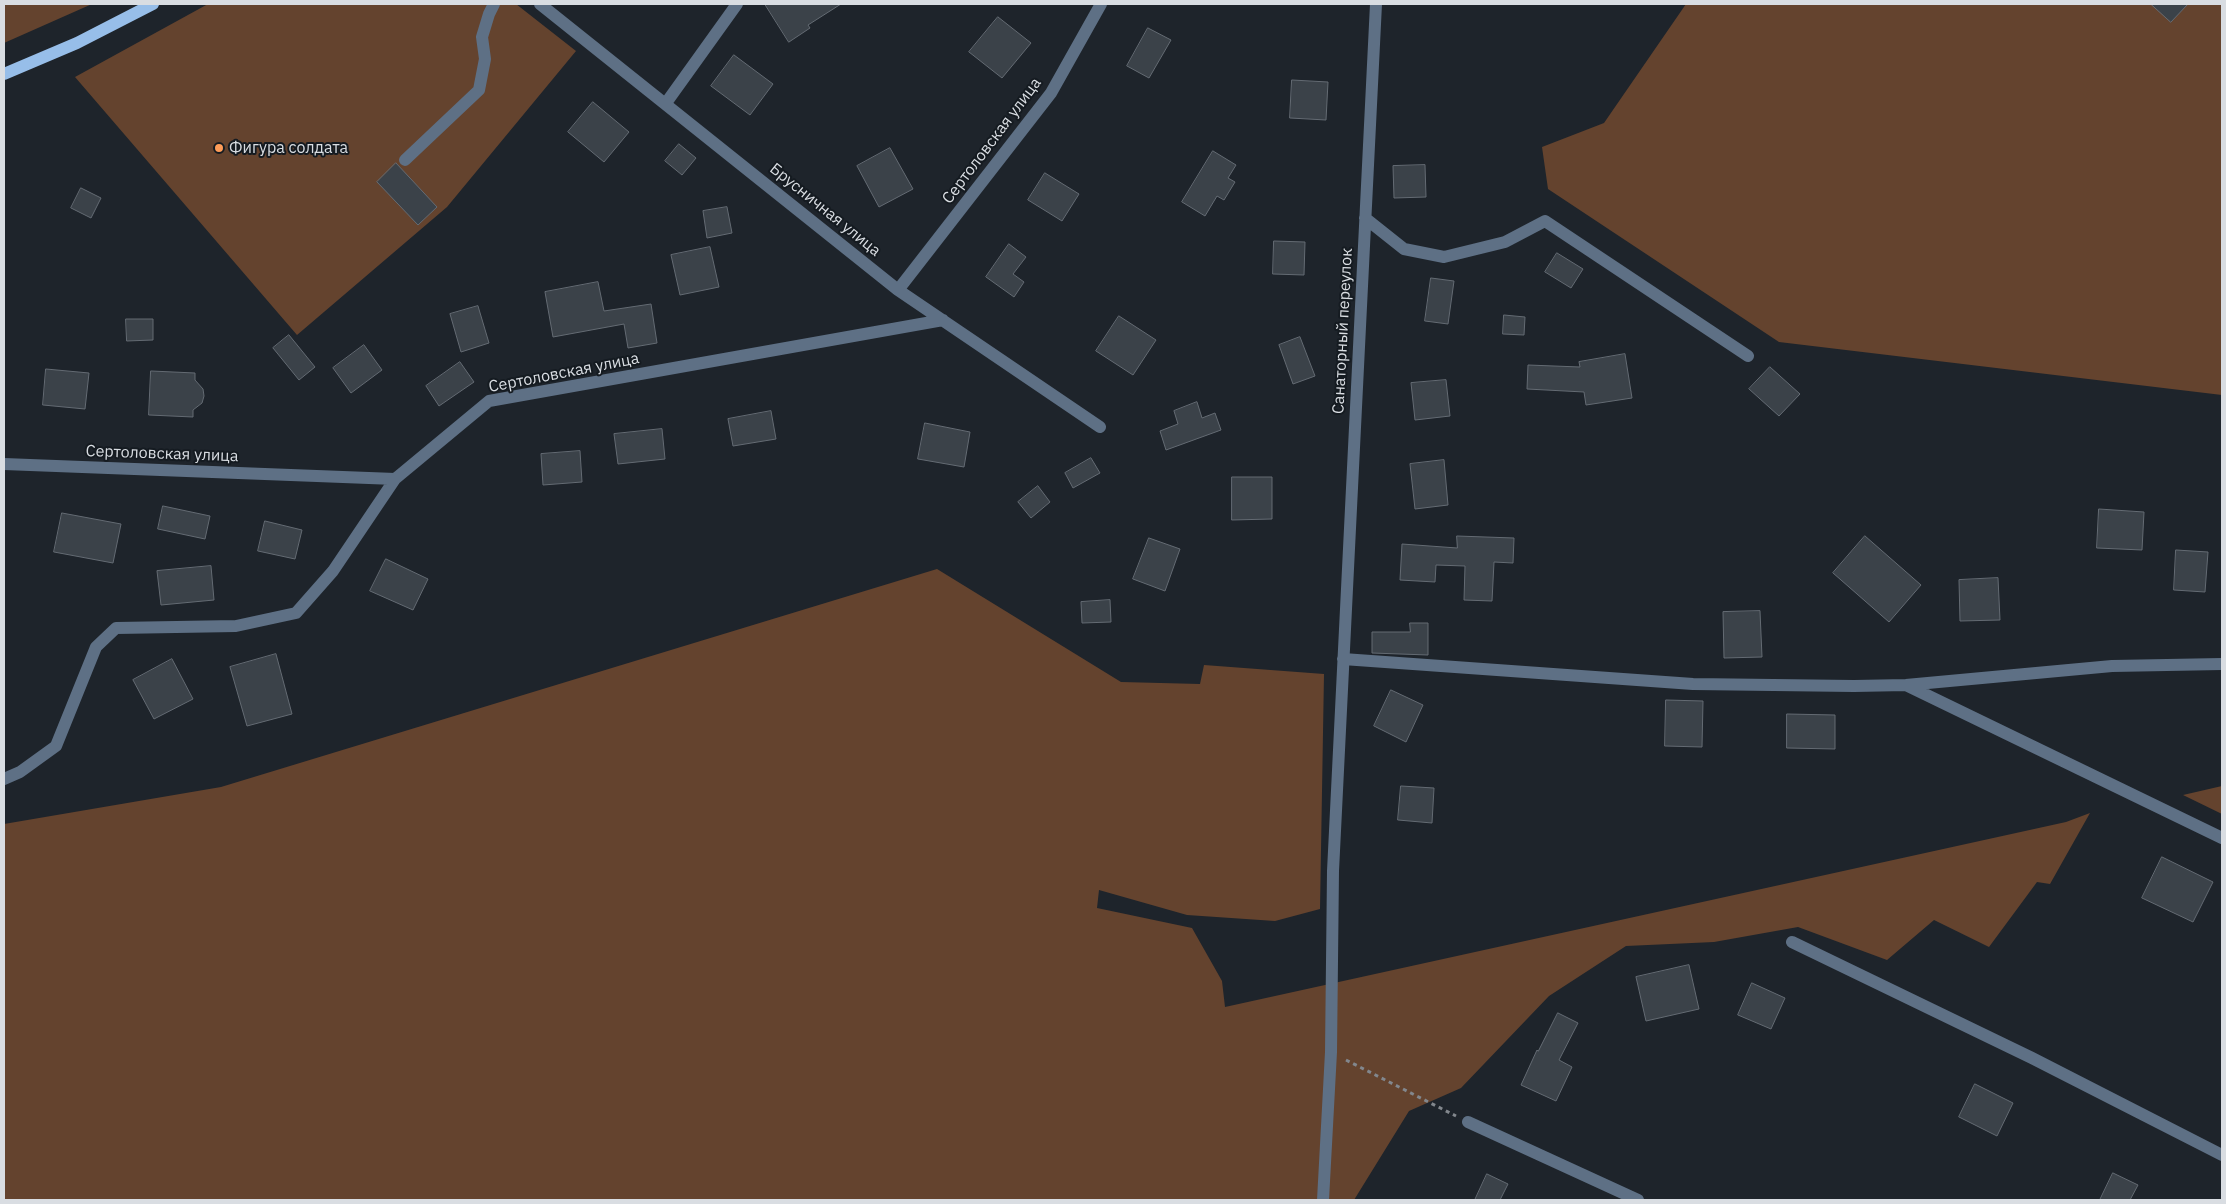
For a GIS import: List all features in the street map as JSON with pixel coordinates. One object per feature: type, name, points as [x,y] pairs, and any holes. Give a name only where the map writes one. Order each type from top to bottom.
[{"type":"main road","points":[[4,74],[77,43],[153,4]]},
{"type":"street","points":[[405,160],[479,90],[485,58],[482,37],[494,4]]},
{"type":"street","name":"Брусничная улица","points":[[540,4],[898,290],[1100,427]]},
{"type":"street","points":[[666,103],[737,4]]},
{"type":"street","name":"Сертоловская улица","points":[[898,290],[1051,94],[1101,4]]},
{"type":"street","name":"Санаторный переулок","points":[[1323,1200],[1332,1052],[1333,871],[1376,4]]},
{"type":"street","points":[[1365,218],[1404,249],[1444,257],[1506,242],[1545,221],[1748,356]]},
{"type":"street","name":"Сертоловская улица","points":[[4,464],[396,479],[489,401],[943,320]]},
{"type":"street","points":[[4,779],[20,772],[56,746],[96,647],[116,628],[236,626],[296,613],[333,571],[396,479]]},
{"type":"street","points":[[1343,659],[1694,684],[1854,686],[1906,685],[2112,666],[2222,664]]},
{"type":"street","points":[[1906,685],[2222,838]]},
{"type":"street","points":[[1792,942],[2032,1058],[2222,1155]]},
{"type":"street","points":[[1468,1122],[1638,1200]]},
{"type":"path","points":[[1332,1052],[1468,1122]]},
{"type":"shaded area","points":[[4,4],[92,4],[4,43]]},
{"type":"shaded area","points":[[208,4],[516,4],[576,51],[447,207],[297,335],[75,77]]},
{"type":"shaded area","points":[[1686,4],[2222,4],[2222,395],[1779,342],[1548,189],[1542,147],[1604,123]]},
{"type":"shaded area","points":[[937,569],[1121,682],[1200,684],[1204,665],[1324,674],[1320,909],[1275,921],[1187,915],[1099,890],[1097,908],[1192,928],[1222,981],[1225,1007],[2066,822],[2090,813],[2050,884],[2037,882],[1989,947],[1934,920],[1887,960],[1798,927],[1714,942],[1626,946],[1549,996],[1461,1088],[1409,1111],[1354,1200],[4,1200],[4,824],[221,787]]},
{"type":"shaded area","points":[[2222,786],[2222,814],[2183,795]]},
{"type":"building","points":[[765,4],[841,4],[808,25],[810,28],[789,42]]},
{"type":"building","points":[[2151,4],[2188,4],[2171,22]]},
{"type":"building","points":[[998,17],[1031,43],[1002,78],[969,52]]},
{"type":"building","points":[[1148,28],[1171,40],[1149,78],[1127,66]]},
{"type":"building","points":[[734,55],[773,84],[750,115],[711,86]]},
{"type":"building","points":[[1292,80],[1328,82],[1326,120],[1290,118]]},
{"type":"building","points":[[593,102],[629,132],[604,162],[568,132]]},
{"type":"building","points":[[679,144],[696,158],[682,175],[665,161]]},
{"type":"building","points":[[890,148],[913,189],[879,207],[857,166]]},
{"type":"building","points":[[1213,151],[1236,165],[1228,178],[1235,182],[1224,200],[1217,196],[1205,216],[1182,202]]},
{"type":"building","points":[[396,163],[437,207],[418,225],[377,182]]},
{"type":"building","points":[[1425,165],[1426,197],[1394,198],[1393,166]]},
{"type":"building","points":[[1045,173],[1079,194],[1062,221],[1028,200]]},
{"type":"building","points":[[81,188],[101,198],[91,218],[71,208]]},
{"type":"building","points":[[727,207],[732,233],[707,238],[703,211]]},
{"type":"building","points":[[1274,241],[1305,242],[1304,275],[1273,274]]},
{"type":"building","points":[[1009,244],[1026,257],[1013,274],[1024,282],[1014,297],[986,277]]},
{"type":"building","points":[[710,247],[719,287],[680,295],[671,255]]},
{"type":"building","points":[[1557,253],[1583,269],[1571,288],[1545,272]]},
{"type":"building","points":[[1431,278],[1454,281],[1448,324],[1425,321]]},
{"type":"building","points":[[598,282],[604,311],[651,304],[657,343],[628,348],[624,324],[553,337],[545,292]]},
{"type":"building","points":[[478,306],[489,343],[461,352],[450,314]]},
{"type":"building","points":[[1504,315],[1525,317],[1524,335],[1503,334]]},
{"type":"building","points":[[1119,316],[1156,340],[1133,375],[1096,351]]},
{"type":"building","points":[[126,319],[153,319],[153,340],[127,341]]},
{"type":"building","points":[[289,335],[315,367],[299,380],[273,348]]},
{"type":"building","points":[[1300,337],[1315,376],[1293,384],[1279,345]]},
{"type":"building","points":[[364,345],[382,370],[351,393],[333,368]]},
{"type":"building","points":[[1625,354],[1632,398],[1586,405],[1584,392],[1527,389],[1528,365],[1580,367],[1579,362]]},
{"type":"building","points":[[460,362],[474,382],[439,406],[426,386]]},
{"type":"building","points":[[1770,367],[1800,394],[1779,416],[1749,389]]},
{"type":"building","points":[[46,369],[89,373],[85,409],[43,405]]},
{"type":"building","points":[[151,371],[195,373],[195,380],[203,389],[204,396],[202,403],[193,410],[193,417],[149,415]]},
{"type":"building","points":[[1446,380],[1450,416],[1415,420],[1411,383]]},
{"type":"building","points":[[1197,402],[1202,418],[1215,413],[1221,430],[1166,450],[1160,431],[1178,424],[1174,411]]},
{"type":"building","points":[[771,411],[776,439],[733,446],[728,419]]},
{"type":"building","points":[[925,423],[970,432],[964,467],[918,459]]},
{"type":"building","points":[[662,429],[665,459],[618,464],[614,434]]},
{"type":"building","points":[[580,451],[582,482],[543,485],[541,454]]},
{"type":"building","points":[[1091,458],[1100,473],[1073,488],[1065,473]]},
{"type":"building","points":[[1444,460],[1448,505],[1415,509],[1410,464]]},
{"type":"building","points":[[1232,477],[1272,477],[1272,519],[1232,520]]},
{"type":"building","points":[[1038,486],[1050,502],[1031,518],[1018,502]]},
{"type":"building","points":[[163,506],[210,516],[205,539],[158,529]]},
{"type":"building","points":[[2099,509],[2144,512],[2142,550],[2097,548]]},
{"type":"building","points":[[62,513],[121,524],[113,563],[54,552]]},
{"type":"building","points":[[265,521],[302,530],[295,559],[258,551]]},
{"type":"building","points":[[1457,536],[1514,538],[1513,563],[1494,562],[1492,601],[1464,600],[1465,566],[1436,565],[1435,582],[1400,580],[1402,544],[1457,548]]},
{"type":"building","points":[[1865,536],[1921,585],[1889,622],[1833,573]]},
{"type":"building","points":[[1149,538],[1180,549],[1165,591],[1133,579]]},
{"type":"building","points":[[2176,550],[2208,552],[2205,592],[2174,590]]},
{"type":"building","points":[[386,559],[428,579],[413,610],[370,591]]},
{"type":"building","points":[[211,566],[214,600],[161,605],[157,571]]},
{"type":"building","points":[[1998,578],[2000,620],[1960,621],[1959,580]]},
{"type":"building","points":[[1110,600],[1111,622],[1082,623],[1081,602]]},
{"type":"building","points":[[1760,611],[1762,657],[1724,658],[1723,612]]},
{"type":"building","points":[[1410,623],[1428,623],[1428,655],[1372,653],[1372,632],[1410,632]]},
{"type":"building","points":[[276,654],[292,714],[247,726],[230,667]]},
{"type":"building","points":[[172,659],[193,699],[154,719],[133,680]]},
{"type":"building","points":[[1391,690],[1423,705],[1406,742],[1374,726]]},
{"type":"building","points":[[1666,700],[1703,701],[1702,747],[1665,746]]},
{"type":"building","points":[[1787,714],[1835,715],[1835,749],[1787,748]]},
{"type":"building","points":[[1401,786],[1434,788],[1432,823],[1398,820]]},
{"type":"building","points":[[2162,857],[2213,882],[2193,922],[2142,898]]},
{"type":"building","points":[[1689,965],[1699,1009],[1646,1021],[1636,977]]},
{"type":"building","points":[[1752,983],[1785,998],[1771,1029],[1738,1015]]},
{"type":"building","points":[[1558,1013],[1578,1023],[1559,1060],[1572,1067],[1556,1101],[1521,1085],[1537,1050]]},
{"type":"building","points":[[1975,1084],[2013,1103],[1997,1136],[1959,1117]]},
{"type":"building","points":[[2113,1173],[2138,1185],[2130,1200],[2100,1200]]},
{"type":"building","points":[[1487,1174],[1508,1184],[1500,1200],[1475,1200]]},
{"type":"place","name":"Фигура солдата","points":[[219,148]]}]
